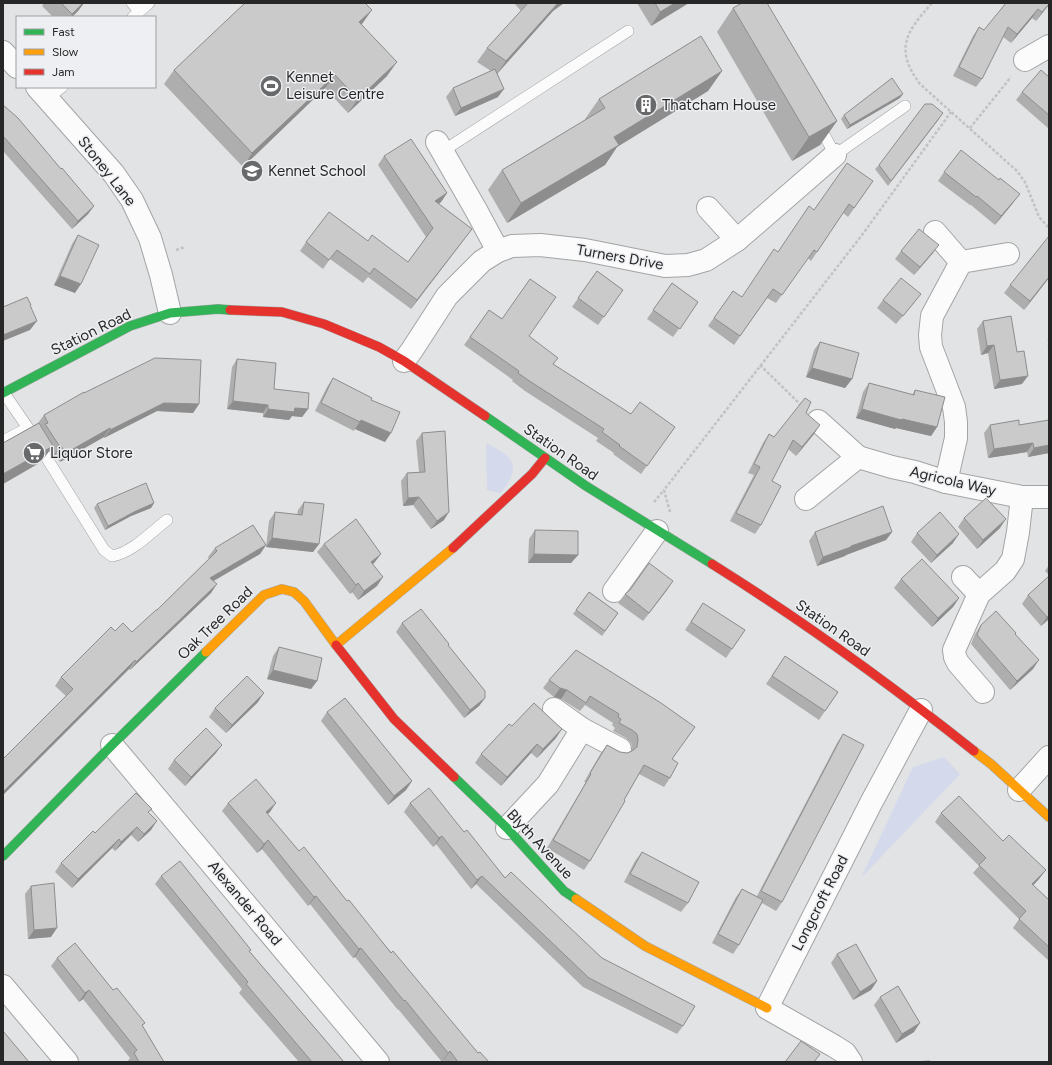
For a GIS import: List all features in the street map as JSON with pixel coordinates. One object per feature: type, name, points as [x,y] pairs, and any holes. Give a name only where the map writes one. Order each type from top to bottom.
[{"type":"street","points":[[1025,60],[1049,46]]},
{"type":"street","points":[[3,52],[16,66]]},
{"type":"street","name":"Stoney Lane","points":[[49,91],[114,174],[132,200],[143,220],[161,275],[170,314]]},
{"type":"street","points":[[440,147],[498,251]]},
{"type":"street","name":"Turners Drive","points":[[404,361],[447,296],[482,261],[498,251],[512,246],[540,245],[585,250],[665,266],[688,265],[706,260],[737,240],[835,155]]},
{"type":"street","points":[[708,208],[737,240]]},
{"type":"street","points":[[935,232],[961,262]]},
{"type":"street","points":[[961,262],[1008,254]]},
{"type":"street","points":[[946,482],[956,438],[956,422],[954,407],[931,347],[930,335],[932,316],[961,262]]},
{"type":"street","name":"Station Road","points":[[4,393],[130,326],[170,314],[218,309],[282,312],[324,324],[404,361],[612,504],[664,524],[736,579],[865,667],[922,710],[991,764],[1049,817]]},
{"type":"street","name":"Agricola Way","points":[[818,421],[858,457],[892,468],[914,472],[946,482],[1022,497],[1049,497]]},
{"type":"street","points":[[806,498],[858,457]]},
{"type":"street","points":[[336,645],[466,537],[532,474],[545,458]]},
{"type":"street","points":[[983,692],[958,663],[954,650],[979,594],[1004,571],[1013,559],[1022,497]]},
{"type":"street","points":[[614,590],[664,524]]},
{"type":"street","points":[[963,577],[979,594]]},
{"type":"street","name":"Oak Tree Road","points":[[3,856],[112,745],[264,595],[272,591],[282,589],[293,591],[300,597],[336,645]]},
{"type":"street","name":"Blyth Avenue","points":[[336,645],[394,719],[507,828],[564,891],[645,946],[767,1008]]},
{"type":"street","points":[[554,709],[582,729],[620,749]]},
{"type":"street","name":"Longcroft Road","points":[[767,1008],[871,803],[922,710]]},
{"type":"street","points":[[507,828],[548,784],[582,729]]},
{"type":"street","name":"Alexander Road","points":[[112,745],[378,1062]]},
{"type":"street","points":[[1019,790],[1049,757]]},
{"type":"street","points":[[3,986],[67,1062]]},
{"type":"street","points":[[767,1008],[834,1046],[845,1054],[851,1062]]},
{"type":"lane","points":[[135,10],[149,3]]},
{"type":"lane","points":[[440,147],[628,31]]},
{"type":"lane","points":[[814,114],[835,155],[905,106]]},
{"type":"lane","points":[[4,393],[28,428],[104,550],[112,556],[120,555],[129,550],[166,520]]},
{"type":"lane","points":[[3,441],[28,428]]},
{"type":"path","points":[[932,3],[915,23],[906,41],[905,56],[911,72],[920,84],[1017,171],[1025,182],[1039,217],[1049,228]]},
{"type":"path","points":[[970,128],[1025,60]]},
{"type":"path","points":[[652,506],[862,235],[952,112]]},
{"type":"path","points":[[1049,339],[1049,350]]},
{"type":"path","points":[[760,365],[818,421]]},
{"type":"path","points":[[664,490],[664,524]]},
{"type":"shaded area","points":[[486,443],[506,455],[512,463],[513,468],[511,478],[500,493],[487,490]]},
{"type":"shaded area","points":[[944,757],[960,774],[861,878],[913,767]]},
{"type":"building","points":[[61,3],[83,3],[72,14]]},
{"type":"building","name":"Kennet Leisure Centre","points":[[245,3],[365,3],[372,10],[359,22],[397,62],[358,99],[335,75],[252,153],[174,70]]},
{"type":"building","points":[[528,3],[558,3],[506,61],[487,48]]},
{"type":"building","points":[[655,3],[675,3],[660,12]]},
{"type":"building","points":[[742,3],[767,3],[837,121],[809,137],[733,8]]},
{"type":"building","points":[[1006,3],[1049,4],[1042,12],[1038,9],[1017,34],[1008,27],[982,79],[959,67],[979,27],[984,30]]},
{"type":"building","points":[[701,36],[722,71],[614,137],[619,145],[521,203],[502,170],[605,108],[599,99]]},
{"type":"building","points":[[495,69],[504,89],[461,108],[453,88]]},
{"type":"building","points":[[1041,70],[1049,77],[1049,115],[1022,92]]},
{"type":"building","points":[[892,78],[903,94],[850,125],[844,115]]},
{"type":"building","points":[[925,104],[932,104],[943,113],[891,181],[879,165]]},
{"type":"building","points":[[3,105],[18,118],[94,206],[78,221],[3,136]]},
{"type":"building","points":[[411,139],[447,193],[435,201],[472,229],[417,300],[374,268],[370,274],[337,250],[329,260],[306,242],[329,212],[368,241],[372,235],[408,262],[433,228],[384,156]]},
{"type":"building","points":[[961,150],[999,180],[1000,178],[1020,194],[1001,216],[944,172]]},
{"type":"building","points":[[847,163],[873,181],[854,208],[849,204],[817,252],[814,250],[782,295],[773,289],[740,336],[714,318],[733,291],[742,297],[774,249],[778,252],[809,206],[814,210]]},
{"type":"building","points":[[919,229],[939,245],[920,267],[901,251]]},
{"type":"building","points":[[78,235],[99,245],[81,284],[60,276]]},
{"type":"building","points":[[1049,236],[1049,277],[1030,301],[1010,285]]},
{"type":"building","points":[[597,271],[623,290],[604,317],[578,298]]},
{"type":"building","points":[[901,278],[921,294],[903,316],[883,300]]},
{"type":"building","points":[[530,279],[556,297],[529,336],[558,358],[553,364],[631,414],[640,402],[675,427],[647,466],[602,432],[604,429],[531,382],[518,373],[519,371],[470,337],[489,310],[502,319]]},
{"type":"building","points":[[672,283],[698,302],[680,329],[653,310]]},
{"type":"building","points":[[27,297],[37,321],[3,335],[3,307]]},
{"type":"building","points":[[1011,316],[1017,352],[1024,351],[1028,376],[1000,380],[994,345],[987,346],[983,321]]},
{"type":"building","points":[[820,342],[859,353],[852,379],[812,368]]},
{"type":"building","points":[[155,358],[201,360],[199,404],[164,403],[110,430],[110,428],[66,453],[61,446],[60,447],[45,424],[48,423],[44,415],[84,392]]},
{"type":"building","points":[[237,359],[276,363],[274,389],[309,393],[308,409],[295,408],[294,412],[268,409],[268,405],[233,401]]},
{"type":"building","points":[[333,378],[372,398],[371,400],[400,412],[391,433],[361,420],[360,422],[321,403]]},
{"type":"building","points":[[869,383],[914,395],[915,390],[945,397],[937,427],[901,420],[862,409]]},
{"type":"building","points":[[805,398],[811,402],[806,413],[820,425],[802,447],[793,440],[772,481],[781,486],[761,525],[736,513],[760,467],[754,464],[769,434],[774,437]]},
{"type":"building","points":[[1019,420],[1019,425],[1049,420],[1049,445],[1034,448],[1033,443],[994,449],[990,425]]},
{"type":"building","points":[[39,423],[53,446],[3,474],[3,443]]},
{"type":"building","points":[[445,431],[449,512],[437,521],[419,497],[408,498],[407,473],[425,472],[422,433]]},
{"type":"building","points":[[146,483],[154,503],[108,526],[97,504]]},
{"type":"building","points":[[986,498],[1006,519],[983,540],[964,518]]},
{"type":"building","points":[[304,502],[324,504],[319,544],[272,538],[275,512],[302,515]]},
{"type":"building","points":[[883,506],[892,532],[823,557],[815,532]]},
{"type":"building","points":[[940,512],[959,534],[937,555],[917,533]]},
{"type":"building","points":[[356,519],[381,554],[371,562],[383,577],[364,591],[358,583],[356,585],[324,544]]},
{"type":"building","points":[[253,525],[266,545],[210,578],[217,584],[136,662],[135,660],[3,792],[3,759],[73,689],[61,677],[111,627],[115,631],[123,623],[132,632],[157,610],[217,551],[215,548]]},
{"type":"building","points":[[535,530],[578,531],[578,555],[534,554]]},
{"type":"building","points":[[922,559],[959,598],[938,618],[901,579]]},
{"type":"building","points":[[649,563],[673,581],[649,613],[625,594],[630,590]]},
{"type":"building","points":[[1049,576],[1049,616],[1047,617],[1028,595]]},
{"type":"building","points":[[589,592],[618,613],[605,631],[576,610]]},
{"type":"building","points":[[703,603],[745,630],[732,649],[691,622]]},
{"type":"building","points":[[421,609],[485,691],[485,698],[470,710],[402,623]]},
{"type":"building","points":[[996,611],[1039,660],[1017,681],[977,635],[981,625]]},
{"type":"building","points":[[279,647],[322,658],[317,681],[273,670]]},
{"type":"building","points":[[576,650],[661,703],[695,727],[672,759],[678,763],[670,778],[644,765],[590,861],[553,840],[607,745],[620,752],[627,753],[637,747],[638,740],[637,734],[619,723],[621,719],[618,717],[619,714],[590,696],[586,703],[549,680]]},
{"type":"building","points":[[785,656],[838,692],[825,711],[772,676]]},
{"type":"building","points":[[247,676],[264,693],[232,725],[215,708]]},
{"type":"building","points":[[345,698],[412,781],[394,796],[327,712]]},
{"type":"building","points":[[534,703],[562,729],[543,749],[537,744],[507,777],[481,754],[509,724],[512,726]]},
{"type":"building","points":[[206,728],[222,745],[191,777],[174,760]]},
{"type":"building","points":[[843,734],[864,745],[782,902],[761,891]]},
{"type":"building","points":[[256,779],[276,803],[266,812],[299,851],[304,847],[391,953],[393,951],[478,1053],[480,1052],[489,1062],[458,1062],[450,1051],[448,1053],[361,948],[359,949],[316,896],[314,897],[268,840],[264,844],[228,803]]},
{"type":"building","points":[[429,788],[464,832],[467,830],[505,878],[511,872],[602,958],[695,1006],[683,1026],[589,978],[482,876],[477,880],[442,836],[439,838],[410,803]]},
{"type":"building","points":[[136,793],[152,809],[148,812],[157,821],[144,834],[137,827],[121,842],[119,839],[78,879],[61,863],[93,831],[95,833]]},
{"type":"building","points":[[959,796],[1003,841],[1009,835],[1046,870],[1032,884],[1049,900],[1049,947],[1019,919],[1026,911],[979,865],[986,858],[941,813]]},
{"type":"building","points":[[642,852],[699,882],[688,903],[630,874]]},
{"type":"building","points":[[180,861],[251,950],[249,951],[344,1062],[312,1062],[246,984],[248,982],[161,876]]},
{"type":"building","points":[[54,883],[57,928],[34,930],[31,886]]},
{"type":"building","points":[[742,889],[763,900],[739,945],[718,934]]},
{"type":"building","points":[[75,943],[113,990],[117,988],[145,1023],[142,1025],[164,1062],[139,1062],[134,1053],[137,1050],[89,990],[85,993],[57,958]]},
{"type":"building","points":[[856,944],[877,981],[860,992],[837,954]]},
{"type":"building","points":[[898,986],[920,1023],[902,1034],[880,997]]},
{"type":"building","points":[[3,1031],[29,1062],[3,1062]]},
{"type":"building","points":[[801,1041],[820,1054],[814,1062],[785,1062]]},
{"type":"traffic: fast","points":[[3,393],[130,326],[170,313],[218,309],[230,310]]},
{"type":"traffic: fast","points":[[485,416],[586,486],[712,564]]},
{"type":"traffic: fast","points":[[3,856],[206,652]]},
{"type":"traffic: fast","points":[[454,777],[507,828],[564,891],[576,899]]},
{"type":"traffic: slow","points":[[206,652],[264,595],[282,589],[294,592],[304,601],[336,645],[453,548]]},
{"type":"traffic: slow","points":[[974,751],[991,764],[1049,817]]},
{"type":"traffic: slow","points":[[576,899],[645,946],[767,1008]]},
{"type":"traffic: jam","points":[[230,310],[282,312],[324,324],[379,347],[404,361],[485,416]]},
{"type":"traffic: jam","points":[[453,548],[532,474],[545,458]]},
{"type":"traffic: jam","points":[[712,564],[780,608],[846,654],[974,751]]},
{"type":"traffic: jam","points":[[336,645],[394,719],[454,777]]},
{"type":"place","name":"Kennet Leisure Centre","points":[[271,86]]},
{"type":"place","name":"Thatcham House","points":[[646,105]]},
{"type":"place","name":"Kennet School","points":[[252,171]]},
{"type":"place","name":"Liquor Store","points":[[34,453]]}]
